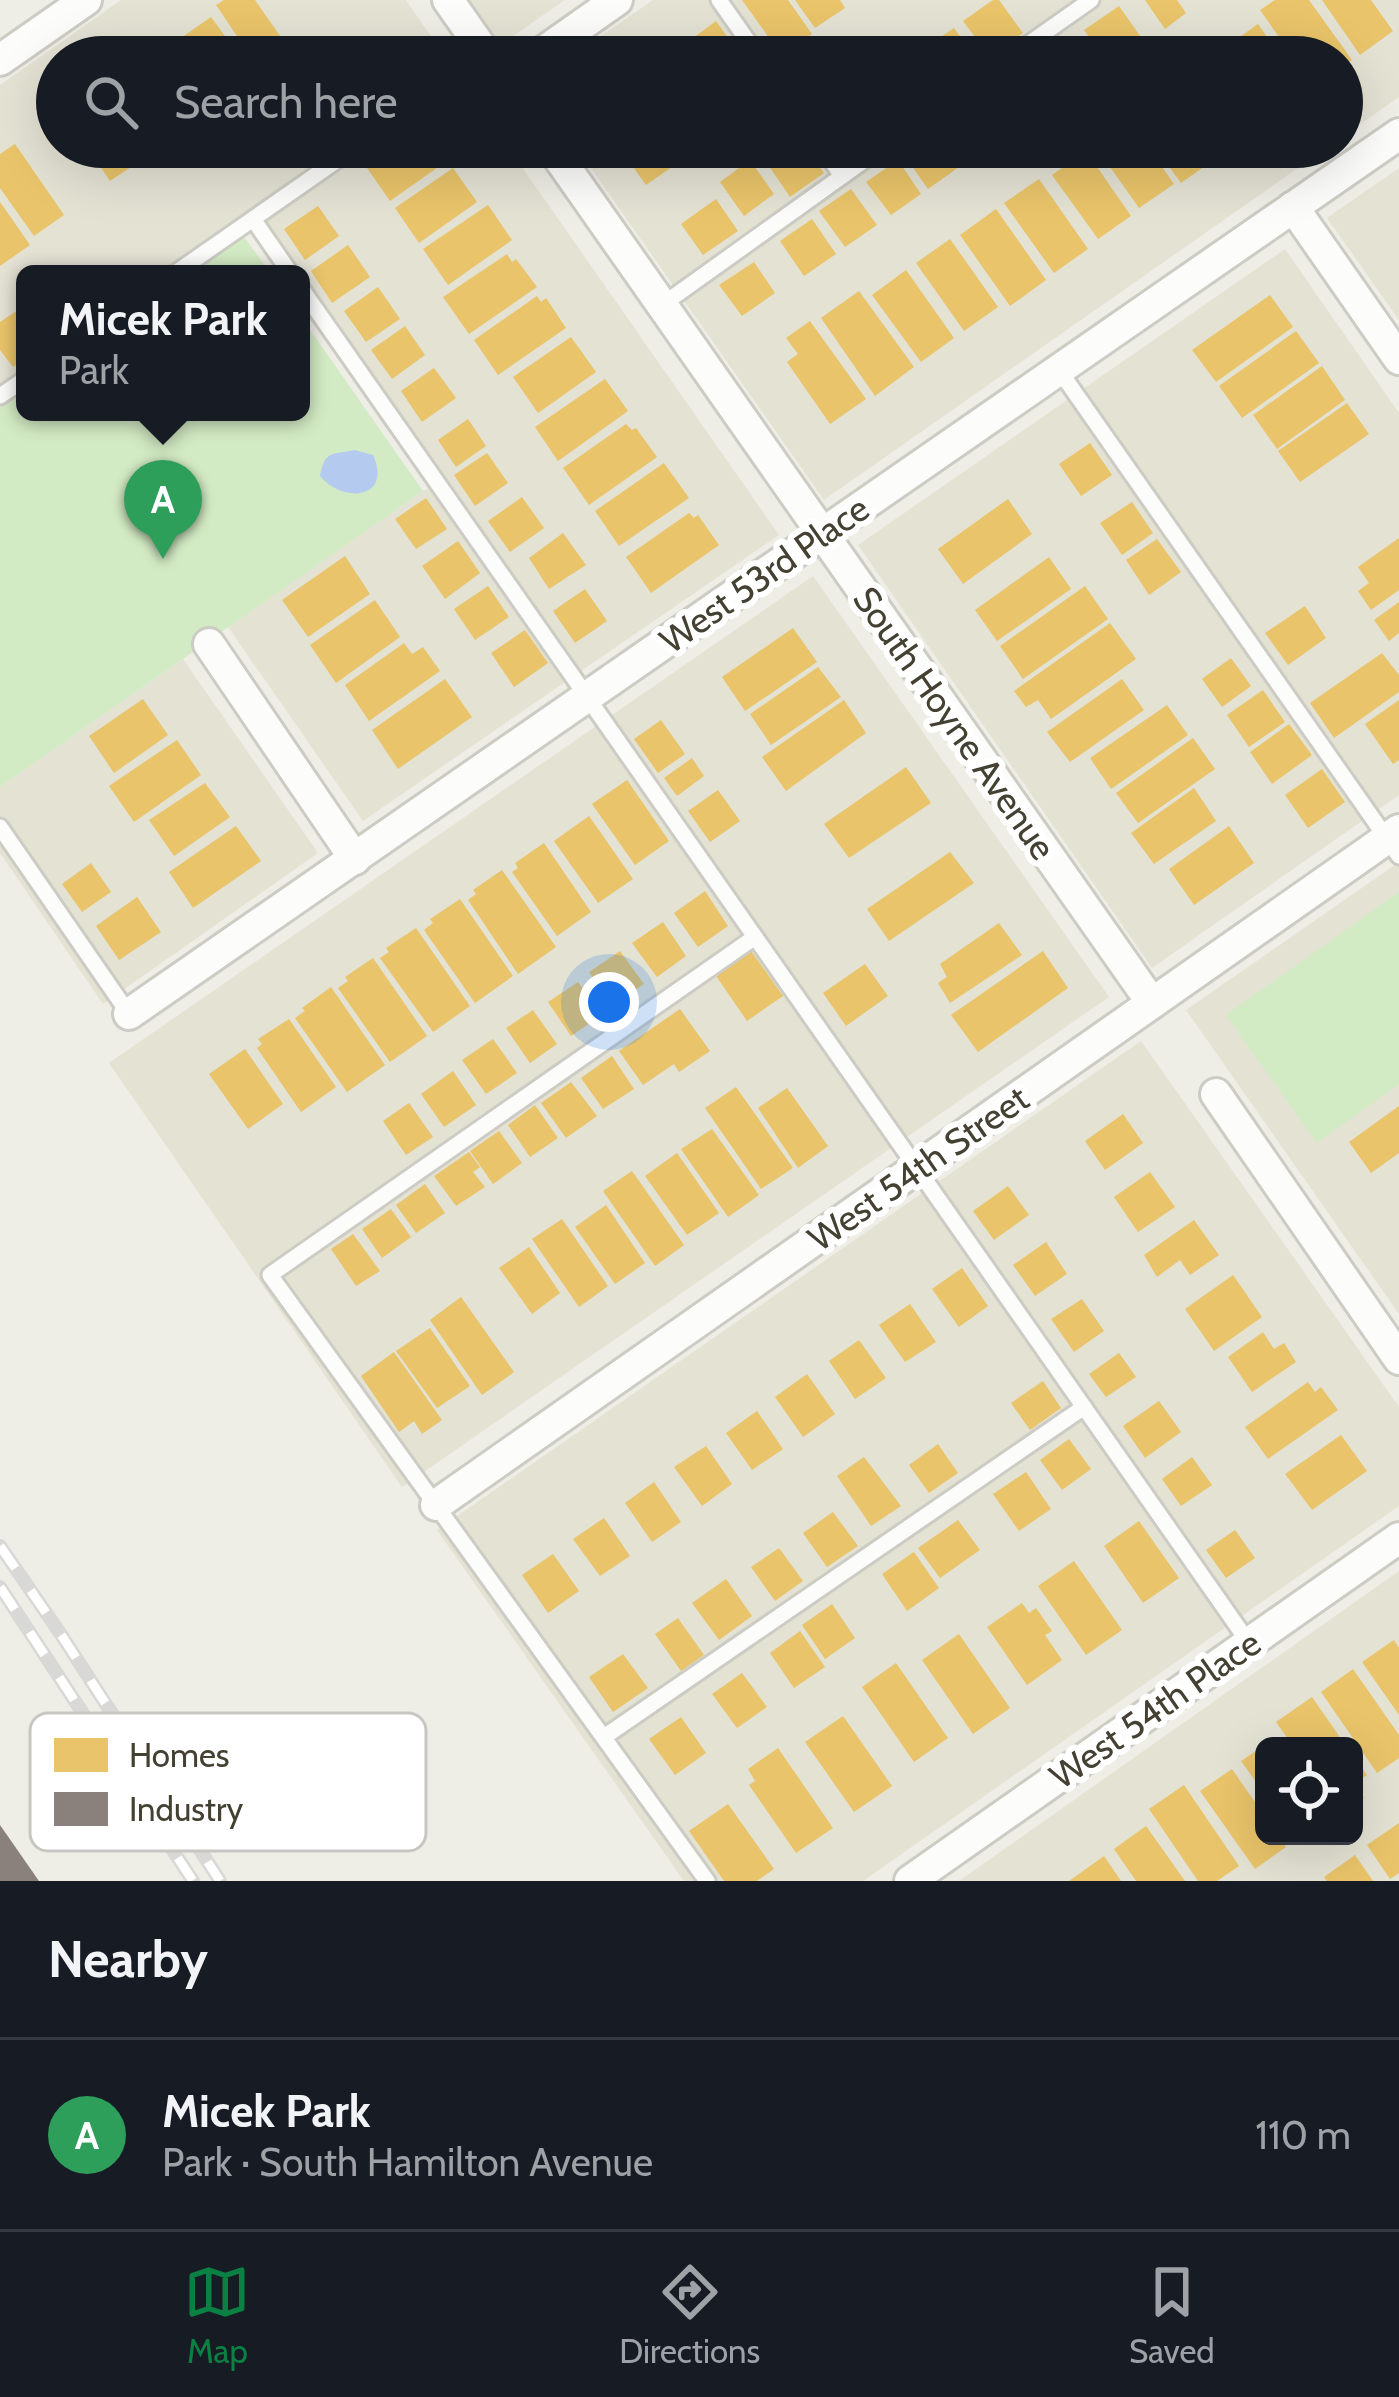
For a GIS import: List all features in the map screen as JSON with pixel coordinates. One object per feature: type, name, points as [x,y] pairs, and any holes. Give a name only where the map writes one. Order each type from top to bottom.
[{"type":"street","points":[[0,60],[86,0]]},
{"type":"street","points":[[448,0],[473,36]]},
{"type":"street","points":[[566,36],[617,0]]},
{"type":"street","name":"West 53rd Place","points":[[1363,159],[1399,134]]},
{"type":"street","name":"South Hoyne Avenue","points":[[566,168],[1152,1003]]},
{"type":"street","name":"West 53rd Place","points":[[129,1014],[1350,168]]},
{"type":"street","points":[[1293,207],[1399,358]]},
{"type":"street","points":[[209,644],[356,859]]},
{"type":"street","name":"West 54th Street","points":[[436,1505],[1152,1003],[1395,842]]},
{"type":"street","points":[[1216,1094],[1399,1359]]},
{"type":"street","name":"West 54th Place","points":[[910,1881],[1399,1538]]},
{"type":"lane","points":[[718,0],[743,36]]},
{"type":"lane","points":[[1040,36],[1091,0]]},
{"type":"lane","points":[[187,265],[326,168]]},
{"type":"lane","points":[[836,168],[842,176]]},
{"type":"lane","points":[[662,304],[853,168]]},
{"type":"lane","points":[[253,219],[285,265]]},
{"type":"lane","points":[[310,301],[1249,1643]]},
{"type":"lane","points":[[1059,370],[1395,842]]},
{"type":"lane","points":[[0,827],[129,1014]]},
{"type":"lane","points":[[707,1881],[270,1275],[755,937]]},
{"type":"lane","points":[[604,1737],[1084,1407]]},
{"type":"shaded area","points":[[121,0],[406,0],[431,36],[70,36]]},
{"type":"shaded area","points":[[469,0],[565,0],[513,36],[494,36]]},
{"type":"shaded area","points":[[653,0],[1399,0],[1399,97],[1363,122],[1363,36],[601,36]]},
{"type":"shaded area","points":[[36,60],[36,168],[523,168],[779,535],[363,821],[228,627],[438,483],[310,301],[310,265],[285,265],[253,219],[187,265],[16,265],[16,385],[0,396],[0,85]]},
{"type":"shaded area","points":[[591,168],[1298,168],[824,500]]},
{"type":"shaded area","points":[[1399,168],[1399,320],[1327,218]]},
{"type":"shaded area","points":[[1285,249],[1399,413],[1399,795],[1152,968],[858,545]]},
{"type":"shaded area","points":[[813,576],[1109,997],[402,1487],[109,1063]]},
{"type":"shaded area","points":[[183,659],[318,853],[103,1004],[0,853],[0,787]]},
{"type":"shaded area","points":[[1399,862],[1399,1314],[1186,1010]]},
{"type":"shaded area","points":[[1141,1041],[1399,1407],[1399,1506],[863,1881],[684,1881],[437,1530]]},
{"type":"shaded area","points":[[1399,1571],[1399,1881],[959,1881]]},
{"type":"green space","points":[[242,234],[264,265],[198,265]]},
{"type":"green space","points":[[310,330],[423,491],[0,787],[0,404],[16,392],[16,421],[310,421]]},
{"type":"green space","points":[[1399,892],[1399,1084],[1317,1143],[1226,1015]]},
{"type":"water","points":[[355,450],[373,455],[377,470],[371,488],[341,491],[320,476],[327,457]]},
{"type":"building: Homes","points":[[224,0],[255,0],[280,36],[237,36],[216,5]]},
{"type":"building: Homes","points":[[742,0],[788,0],[812,34],[809,36],[768,36]]},
{"type":"building: Homes","points":[[795,0],[840,0],[845,8],[815,28]]},
{"type":"building: Homes","points":[[999,0],[1023,33],[974,36],[963,21]]},
{"type":"building: Homes","points":[[1145,0],[1177,0],[1186,13],[1165,29]]},
{"type":"building: Homes","points":[[1275,0],[1309,0],[1335,36],[1278,36],[1260,10]]},
{"type":"building: Homes","points":[[1322,0],[1371,0],[1393,31],[1363,53],[1363,36],[1347,36]]},
{"type":"building: Homes","points":[[1119,6],[1140,36],[1088,36],[1084,30]]},
{"type":"building: Homes","points":[[211,17],[225,36],[184,36]]},
{"type":"building: Homes","points":[[716,21],[727,36],[696,36]]},
{"type":"building: Homes","points":[[1258,24],[1266,36],[1241,36]]},
{"type":"building: Homes","points":[[15,144],[64,215],[34,236],[0,188],[0,154]]},
{"type":"building: Homes","points":[[101,168],[130,168],[110,181]]},
{"type":"building: Homes","points":[[367,168],[437,168],[390,201]]},
{"type":"building: Homes","points":[[453,168],[477,202],[419,243],[395,208]]},
{"type":"building: Homes","points":[[634,168],[670,168],[646,185]]},
{"type":"building: Homes","points":[[739,168],[756,168],[774,194],[744,216],[720,182]]},
{"type":"building: Homes","points":[[770,168],[820,168],[824,173],[790,197]]},
{"type":"building: Homes","points":[[886,168],[903,168],[921,194],[891,215],[866,182]]},
{"type":"building: Homes","points":[[913,168],[958,168],[928,189]]},
{"type":"building: Homes","points":[[1062,168],[1098,168],[1131,216],[1098,239],[1052,175]]},
{"type":"building: Homes","points":[[1111,168],[1163,168],[1174,184],[1139,208]]},
{"type":"building: Homes","points":[[1170,168],[1202,168],[1181,183]]},
{"type":"building: Homes","points":[[1039,179],[1088,249],[1054,273],[1004,203]]},
{"type":"building: Homes","points":[[851,189],[877,225],[845,247],[819,211]]},
{"type":"building: Homes","points":[[716,199],[738,231],[703,255],[681,224]]},
{"type":"building: Homes","points":[[0,202],[30,245],[0,266]]},
{"type":"building: Homes","points":[[488,205],[512,240],[448,285],[423,249]]},
{"type":"building: Homes","points":[[318,206],[339,236],[305,260],[284,229]]},
{"type":"building: Homes","points":[[996,209],[1046,280],[1010,306],[960,235]]},
{"type":"building: Homes","points":[[812,219],[836,254],[804,276],[780,241]]},
{"type":"building: Homes","points":[[950,239],[998,307],[964,331],[916,263]]},
{"type":"building: Homes","points":[[348,245],[370,277],[332,303],[311,271]]},
{"type":"building: Homes","points":[[507,254],[537,287],[469,334],[443,297]]},
{"type":"building: Homes","points":[[754,262],[775,293],[742,316],[719,285]]},
{"type":"building: Homes","points":[[906,270],[954,338],[921,362],[872,295]]},
{"type":"building: Homes","points":[[378,287],[400,319],[366,342],[344,311]]},
{"type":"building: Homes","points":[[859,291],[914,367],[875,396],[821,318]]},
{"type":"building: Homes","points":[[1270,295],[1293,327],[1216,382],[1192,350]]},
{"type":"building: Homes","points":[[537,296],[541,302],[546,298],[566,328],[498,375],[474,340]]},
{"type":"building: Homes","points":[[16,311],[13,367],[0,350],[0,322]]},
{"type":"building: Homes","points":[[810,321],[866,399],[830,424],[787,362],[798,354],[786,338]]},
{"type":"building: Homes","points":[[405,326],[425,355],[392,379],[371,350]]},
{"type":"building: Homes","points":[[1296,331],[1319,363],[1242,418],[1219,386]]},
{"type":"building: Homes","points":[[571,337],[596,372],[538,413],[513,377]]},
{"type":"building: Homes","points":[[1322,366],[1345,400],[1277,449],[1253,415]]},
{"type":"building: Homes","points":[[434,368],[456,398],[422,422],[401,391]]},
{"type":"building: Homes","points":[[605,379],[628,411],[558,461],[535,427]]},
{"type":"building: Homes","points":[[1347,403],[1369,434],[1300,482],[1278,451]]},
{"type":"building: Homes","points":[[468,419],[486,446],[456,467],[438,440]]},
{"type":"building: Homes","points":[[626,424],[636,428],[657,457],[589,505],[563,468]]},
{"type":"building: Homes","points":[[1090,443],[1112,475],[1081,496],[1059,464]]},
{"type":"building: Homes","points":[[487,453],[508,483],[475,506],[454,475]]},
{"type":"building: Homes","points":[[664,463],[689,498],[619,546],[595,511]]},
{"type":"building: Homes","points":[[522,497],[544,528],[510,552],[488,521]]},
{"type":"building: Homes","points":[[426,498],[447,529],[416,549],[395,519]]},
{"type":"building: Homes","points":[[1008,499],[1032,534],[963,584],[938,549]]},
{"type":"building: Homes","points":[[1132,502],[1153,533],[1122,555],[1100,523]]},
{"type":"building: Homes","points":[[689,513],[694,518],[698,515],[719,545],[651,593],[626,557]]},
{"type":"building: Homes","points":[[563,533],[586,565],[549,589],[529,558]]},
{"type":"building: Homes","points":[[1399,538],[1399,590],[1371,610],[1358,591],[1369,583],[1358,567]]},
{"type":"building: Homes","points":[[1157,539],[1181,572],[1149,595],[1126,560]]},
{"type":"building: Homes","points":[[458,541],[480,573],[445,599],[422,566]]},
{"type":"building: Homes","points":[[345,556],[370,594],[308,637],[282,600]]},
{"type":"building: Homes","points":[[1049,557],[1071,589],[997,641],[975,610]]},
{"type":"building: Homes","points":[[488,586],[509,617],[475,640],[454,609]]},
{"type":"building: Homes","points":[[1085,586],[1108,619],[1023,679],[1000,646]]},
{"type":"building: Homes","points":[[585,589],[607,621],[575,643],[553,611]]},
{"type":"building: Homes","points":[[375,600],[400,637],[336,683],[310,645]]},
{"type":"building: Homes","points":[[1399,602],[1399,633],[1389,641],[1374,620]]},
{"type":"building: Homes","points":[[1305,606],[1326,638],[1288,665],[1265,633]]},
{"type":"building: Homes","points":[[1110,623],[1136,659],[1051,719],[1038,700],[1026,707],[1014,691]]},
{"type":"building: Homes","points":[[793,628],[817,662],[745,711],[722,677]]},
{"type":"building: Homes","points":[[525,630],[548,663],[514,687],[491,653]]},
{"type":"building: Homes","points":[[404,643],[412,654],[423,647],[440,671],[369,721],[345,685]]},
{"type":"building: Homes","points":[[1382,653],[1399,675],[1399,692],[1334,738],[1310,703]]},
{"type":"building: Homes","points":[[1231,658],[1251,686],[1222,707],[1202,679]]},
{"type":"building: Homes","points":[[818,667],[841,697],[771,745],[750,714]]},
{"type":"building: Homes","points":[[445,679],[472,717],[398,769],[372,730]]},
{"type":"building: Homes","points":[[1122,679],[1144,710],[1070,762],[1047,732]]},
{"type":"building: Homes","points":[[1263,690],[1285,722],[1249,747],[1227,715]]},
{"type":"building: Homes","points":[[143,699],[168,735],[114,773],[89,736]]},
{"type":"building: Homes","points":[[844,700],[866,733],[786,791],[762,757]]},
{"type":"building: Homes","points":[[1399,700],[1399,760],[1393,764],[1365,724]]},
{"type":"building: Homes","points":[[1167,705],[1188,735],[1111,789],[1090,758]]},
{"type":"building: Homes","points":[[661,720],[685,754],[658,773],[634,739]]},
{"type":"building: Homes","points":[[1289,724],[1312,755],[1272,784],[1250,752]]},
{"type":"building: Homes","points":[[1193,738],[1215,769],[1138,823],[1116,793]]},
{"type":"building: Homes","points":[[177,740],[201,775],[134,822],[109,786]]},
{"type":"building: Homes","points":[[692,758],[704,776],[677,796],[664,778]]},
{"type":"building: Homes","points":[[906,767],[931,803],[849,858],[824,824]]},
{"type":"building: Homes","points":[[1322,769],[1345,802],[1308,828],[1285,795]]},
{"type":"building: Homes","points":[[627,780],[669,841],[635,865],[592,804]]},
{"type":"building: Homes","points":[[205,783],[230,817],[174,856],[149,820]]},
{"type":"building: Homes","points":[[1194,788],[1216,821],[1154,864],[1131,833]]},
{"type":"building: Homes","points":[[718,790],[740,821],[710,842],[688,811]]},
{"type":"building: Homes","points":[[589,816],[633,879],[598,903],[554,841]]},
{"type":"building: Homes","points":[[236,826],[261,861],[193,908],[169,872]]},
{"type":"building: Homes","points":[[1229,826],[1254,863],[1194,905],[1169,869]]},
{"type":"building: Homes","points":[[544,843],[591,912],[557,936],[512,872],[518,868],[515,863]]},
{"type":"building: Homes","points":[[950,852],[974,883],[889,941],[867,909]]},
{"type":"building: Homes","points":[[91,863],[111,892],[82,912],[62,884]]},
{"type":"building: Homes","points":[[502,870],[556,947],[518,974],[468,900],[476,894],[473,890]]},
{"type":"building: Homes","points":[[705,891],[728,926],[698,947],[674,913]]},
{"type":"building: Homes","points":[[137,897],[161,932],[119,960],[96,926]]},
{"type":"building: Homes","points":[[460,899],[513,976],[475,1003],[424,930],[433,923],[430,919]]},
{"type":"building: Homes","points":[[663,922],[686,956],[657,977],[632,943]]},
{"type":"building: Homes","points":[[999,923],[1022,955],[950,1003],[938,983],[947,977],[940,964]]},
{"type":"building: Homes","points":[[416,928],[470,1006],[433,1032],[380,958],[389,952],[386,948]]},
{"type":"building: Homes","points":[[749,948],[783,996],[747,1021],[714,973]]},
{"type":"building: Homes","points":[[620,951],[644,984],[612,1006],[589,972]]},
{"type":"building: Homes","points":[[1043,951],[1068,988],[978,1052],[951,1015]]},
{"type":"building: Homes","points":[[373,958],[427,1036],[390,1062],[338,988],[348,981],[345,977]]},
{"type":"building: Homes","points":[[865,964],[888,996],[846,1026],[823,993]]},
{"type":"building: Homes","points":[[578,982],[602,1015],[571,1036],[548,1002]]},
{"type":"building: Homes","points":[[331,987],[385,1065],[347,1092],[295,1018]]},
{"type":"building: Homes","points":[[680,1009],[710,1051],[679,1072],[674,1064],[643,1085],[619,1051]]},
{"type":"building: Homes","points":[[533,1010],[557,1044],[530,1063],[506,1028]]},
{"type":"building: Homes","points":[[289,1019],[336,1087],[301,1112],[257,1048],[262,1044],[258,1039]]},
{"type":"building: Homes","points":[[493,1039],[517,1073],[486,1094],[462,1060]]},
{"type":"building: Homes","points":[[245,1049],[283,1104],[248,1129],[209,1074]]},
{"type":"building: Homes","points":[[612,1056],[634,1089],[603,1109],[581,1078]]},
{"type":"building: Homes","points":[[453,1071],[476,1105],[444,1127],[421,1094]]},
{"type":"building: Homes","points":[[571,1082],[597,1116],[566,1138],[541,1103]]},
{"type":"building: Homes","points":[[736,1087],[793,1168],[761,1189],[705,1108]]},
{"type":"building: Homes","points":[[787,1088],[828,1146],[798,1168],[758,1108]]},
{"type":"building: Homes","points":[[409,1103],[433,1137],[406,1155],[383,1121]]},
{"type":"building: Homes","points":[[535,1105],[558,1138],[530,1157],[508,1125]]},
{"type":"building: Homes","points":[[1399,1106],[1399,1153],[1371,1173],[1349,1142]]},
{"type":"building: Homes","points":[[1123,1114],[1143,1143],[1105,1170],[1085,1141]]},
{"type":"building: Homes","points":[[712,1129],[759,1195],[728,1217],[681,1149]]},
{"type":"building: Homes","points":[[499,1131],[522,1163],[493,1184],[470,1151]]},
{"type":"building: Homes","points":[[469,1152],[480,1167],[473,1172],[485,1187],[456,1206],[434,1176]]},
{"type":"building: Homes","points":[[677,1153],[719,1213],[687,1235],[645,1176]]},
{"type":"building: Homes","points":[[632,1171],[684,1245],[655,1266],[603,1191]]},
{"type":"building: Homes","points":[[1150,1172],[1175,1207],[1138,1232],[1114,1197]]},
{"type":"building: Homes","points":[[425,1184],[445,1213],[416,1233],[396,1205]]},
{"type":"building: Homes","points":[[1008,1186],[1029,1215],[994,1240],[973,1211]]},
{"type":"building: Homes","points":[[606,1205],[645,1263],[615,1284],[575,1227]]},
{"type":"building: Homes","points":[[391,1209],[411,1237],[382,1258],[362,1229]]},
{"type":"building: Homes","points":[[562,1219],[608,1286],[579,1307],[532,1239]]},
{"type":"building: Homes","points":[[1194,1220],[1219,1255],[1190,1275],[1180,1260],[1157,1277],[1144,1255]]},
{"type":"building: Homes","points":[[353,1234],[380,1271],[356,1286],[331,1249]]},
{"type":"building: Homes","points":[[1046,1242],[1067,1274],[1035,1296],[1013,1265]]},
{"type":"building: Homes","points":[[529,1247],[560,1293],[532,1314],[499,1268]]},
{"type":"building: Homes","points":[[962,1268],[988,1306],[959,1327],[932,1289]]},
{"type":"building: Homes","points":[[1233,1275],[1262,1317],[1214,1351],[1185,1309]]},
{"type":"building: Homes","points":[[461,1297],[514,1372],[482,1395],[430,1320]]},
{"type":"building: Homes","points":[[1082,1299],[1104,1331],[1074,1352],[1051,1319]]},
{"type":"building: Homes","points":[[910,1304],[936,1342],[905,1362],[879,1325]]},
{"type":"building: Homes","points":[[430,1328],[470,1386],[437,1408],[396,1351]]},
{"type":"building: Homes","points":[[1263,1332],[1274,1349],[1284,1343],[1296,1362],[1252,1392],[1228,1357]]},
{"type":"building: Homes","points":[[859,1340],[886,1378],[855,1399],[829,1361]]},
{"type":"building: Homes","points":[[394,1352],[442,1420],[422,1434],[414,1421],[399,1432],[361,1376]]},
{"type":"building: Homes","points":[[1119,1353],[1136,1377],[1106,1397],[1089,1374]]},
{"type":"building: Homes","points":[[807,1374],[835,1414],[803,1437],[775,1397]]},
{"type":"building: Homes","points":[[1043,1381],[1061,1408],[1030,1430],[1011,1403]]},
{"type":"building: Homes","points":[[1308,1382],[1315,1392],[1321,1387],[1338,1410],[1268,1459],[1245,1427]]},
{"type":"building: Homes","points":[[1159,1401],[1181,1432],[1145,1458],[1123,1426]]},
{"type":"building: Homes","points":[[757,1411],[783,1449],[752,1470],[726,1433]]},
{"type":"building: Homes","points":[[1341,1435],[1367,1471],[1312,1510],[1285,1474]]},
{"type":"building: Homes","points":[[1069,1439],[1091,1469],[1062,1490],[1040,1460]]},
{"type":"building: Homes","points":[[938,1444],[958,1473],[929,1493],[909,1465]]},
{"type":"building: Homes","points":[[706,1446],[732,1484],[702,1506],[674,1467]]},
{"type":"building: Homes","points":[[864,1457],[901,1506],[871,1526],[837,1476]]},
{"type":"building: Homes","points":[[1192,1457],[1212,1485],[1181,1506],[1162,1479]]},
{"type":"building: Homes","points":[[1026,1472],[1051,1509],[1019,1531],[993,1494]]},
{"type":"building: Homes","points":[[654,1482],[681,1522],[652,1542],[625,1503]]},
{"type":"building: Homes","points":[[833,1512],[858,1546],[827,1567],[803,1533]]},
{"type":"building: Homes","points":[[604,1518],[630,1556],[600,1576],[573,1539]]},
{"type":"building: Homes","points":[[958,1520],[980,1550],[940,1578],[918,1548]]},
{"type":"building: Homes","points":[[1139,1521],[1179,1578],[1143,1603],[1104,1546]]},
{"type":"building: Homes","points":[[1235,1530],[1255,1558],[1226,1578],[1206,1550]]},
{"type":"building: Homes","points":[[779,1548],[803,1581],[775,1601],[751,1567]]},
{"type":"building: Homes","points":[[914,1552],[939,1588],[907,1611],[882,1574]]},
{"type":"building: Homes","points":[[553,1554],[579,1591],[548,1613],[522,1575]]},
{"type":"building: Homes","points":[[1074,1561],[1122,1630],[1086,1655],[1038,1586]]},
{"type":"building: Homes","points":[[726,1579],[752,1616],[719,1640],[692,1603]]},
{"type":"building: Homes","points":[[1022,1603],[1029,1613],[1036,1608],[1052,1631],[1045,1635],[1062,1660],[1027,1685],[987,1627]]},
{"type":"building: Homes","points":[[832,1604],[855,1638],[825,1659],[802,1625]]},
{"type":"building: Homes","points":[[678,1618],[704,1655],[681,1671],[655,1634]]},
{"type":"building: Homes","points":[[800,1631],[825,1667],[794,1688],[770,1653]]},
{"type":"building: Homes","points":[[959,1634],[1010,1708],[973,1734],[922,1660]]},
{"type":"building: Homes","points":[[1394,1640],[1399,1648],[1399,1715],[1362,1662]]},
{"type":"building: Homes","points":[[623,1654],[648,1688],[613,1712],[589,1677]]},
{"type":"building: Homes","points":[[896,1663],[948,1738],[914,1762],[862,1687]]},
{"type":"building: Homes","points":[[1353,1669],[1399,1735],[1399,1758],[1377,1773],[1363,1753],[1363,1737],[1352,1737],[1321,1692]]},
{"type":"building: Homes","points":[[742,1673],[767,1707],[737,1728],[712,1694]]},
{"type":"building: Homes","points":[[1312,1697],[1340,1737],[1287,1737],[1276,1722]]},
{"type":"building: Homes","points":[[843,1716],[892,1786],[854,1812],[805,1742]]},
{"type":"building: Homes","points":[[681,1717],[706,1753],[675,1775],[649,1739]]},
{"type":"building: Homes","points":[[778,1748],[833,1828],[796,1853],[749,1785],[755,1781],[748,1769]]},
{"type":"building: Homes","points":[[1255,1752],[1255,1780],[1241,1761]]},
{"type":"building: Homes","points":[[1232,1769],[1255,1802],[1255,1845],[1286,1847],[1255,1869],[1200,1791]]},
{"type":"building: Homes","points":[[1184,1785],[1239,1866],[1217,1881],[1198,1881],[1149,1809]]},
{"type":"building: Homes","points":[[728,1804],[774,1869],[757,1881],[724,1881],[689,1831]]},
{"type":"building: Homes","points":[[1399,1823],[1399,1873],[1390,1879],[1367,1845]]},
{"type":"building: Homes","points":[[1146,1826],[1185,1881],[1136,1881],[1114,1849]]},
{"type":"building: Homes","points":[[1355,1855],[1373,1881],[1327,1881],[1324,1877]]},
{"type":"building: Homes","points":[[1104,1856],[1121,1881],[1069,1881]]},
{"type":"building: Industry","points":[[0,1825],[39,1881],[0,1881]]},
{"type":"railway","points":[[0,1546],[112,1713]]},
{"type":"railway","points":[[0,1587],[83,1713]]},
{"type":"railway","points":[[173,1851],[193,1881]]},
{"type":"railway","points":[[201,1851],[220,1881]]},
{"type":"place","name":"Micek Park","points":[[163,559]]}]
